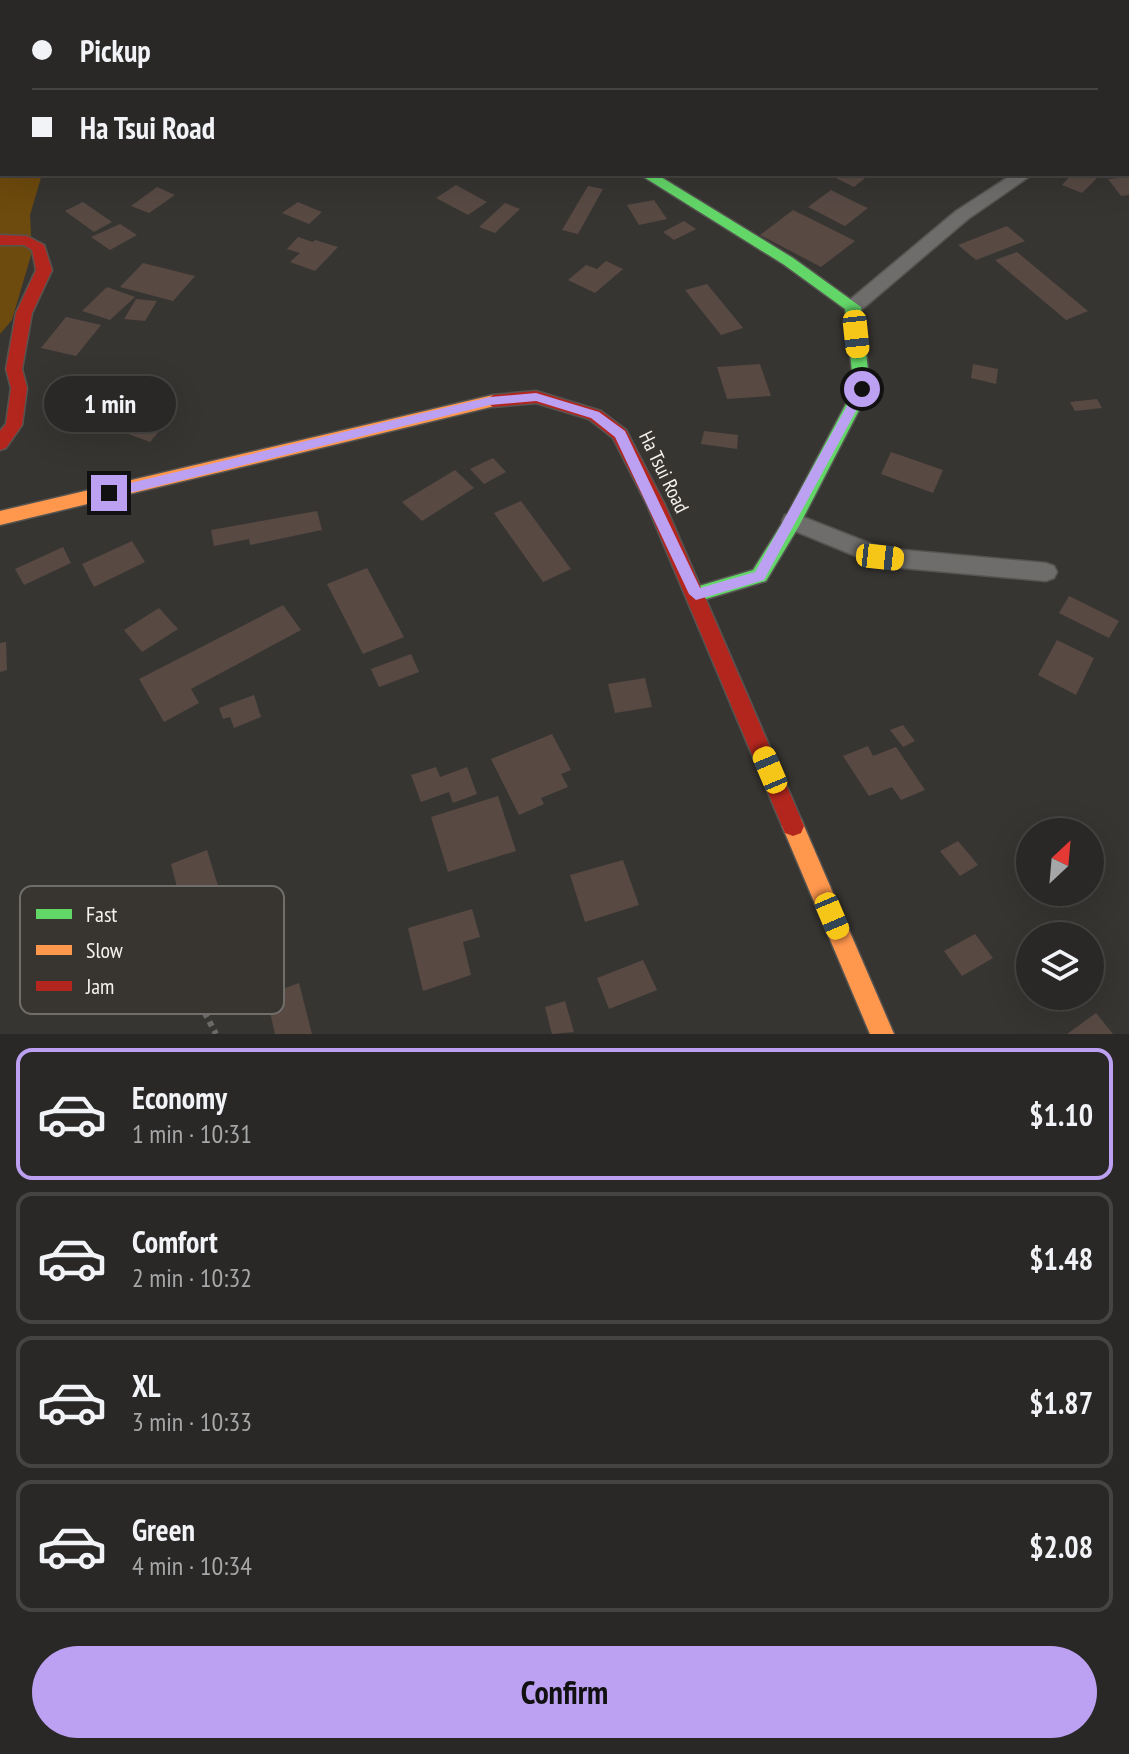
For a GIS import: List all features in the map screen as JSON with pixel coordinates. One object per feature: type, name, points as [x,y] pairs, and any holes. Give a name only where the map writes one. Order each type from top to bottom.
[{"type":"street","points":[[649,176],[788,261],[853,307],[862,389],[793,521],[759,576],[696,594]]},
{"type":"street","points":[[0,240],[27,241],[39,248],[44,270],[24,313],[14,369],[19,388],[14,425],[0,444]]},
{"type":"street","name":"Ha Tsui Road","points":[[0,518],[319,445],[490,401],[536,397],[595,415],[620,434],[696,594],[882,1034]]},
{"type":"lane","points":[[853,307],[962,215],[1022,176]]},
{"type":"lane","points":[[793,521],[880,557],[1046,572]]},
{"type":"path","points":[[205,1014],[216,1034]]},
{"type":"shaded area","points":[[0,176],[41,176],[30,215],[32,252],[12,320],[0,334]]},
{"type":"building","points":[[838,176],[868,176],[854,187],[836,178]]},
{"type":"building","points":[[1070,176],[1099,176],[1082,193],[1062,185]]},
{"type":"building","points":[[1129,177],[1129,195],[1121,196],[1108,179]]},
{"type":"building","points":[[456,185],[487,202],[468,215],[436,198]]},
{"type":"building","points":[[588,186],[603,189],[578,234],[562,230]]},
{"type":"building","points":[[157,187],[175,195],[149,213],[131,206]]},
{"type":"building","points":[[831,190],[868,208],[845,226],[808,207]]},
{"type":"building","points":[[654,200],[667,219],[639,225],[627,205]]},
{"type":"building","points":[[83,202],[112,222],[94,232],[65,211]]},
{"type":"building","points":[[298,202],[322,212],[309,224],[282,213]]},
{"type":"building","points":[[505,203],[520,209],[495,233],[479,227]]},
{"type":"building","points":[[793,210],[855,241],[821,267],[760,235]]},
{"type":"building","points":[[684,221],[696,229],[674,240],[663,232]]},
{"type":"building","points":[[120,224],[137,235],[110,250],[91,237]]},
{"type":"building","points":[[1007,226],[1025,241],[976,260],[958,245]]},
{"type":"building","points":[[298,237],[338,247],[315,271],[290,262],[300,253],[287,249]]},
{"type":"building","points":[[1017,252],[1088,311],[1066,320],[995,260]]},
{"type":"building","points":[[606,261],[623,269],[595,293],[568,280],[586,265],[597,269]]},
{"type":"building","points":[[143,263],[195,276],[173,301],[120,287]]},
{"type":"building","points":[[707,284],[743,328],[721,335],[685,290]]},
{"type":"building","points":[[107,287],[135,297],[110,320],[82,311]]},
{"type":"building","points":[[136,299],[157,301],[145,321],[124,319]]},
{"type":"building","points":[[66,317],[101,325],[76,356],[41,348]]},
{"type":"building","points":[[760,364],[771,396],[727,399],[717,367]]},
{"type":"building","points":[[973,364],[998,369],[996,384],[971,378]]},
{"type":"building","points":[[1097,399],[1102,408],[1075,411],[1070,402]]},
{"type":"building","points":[[137,416],[165,424],[150,442],[123,432]]},
{"type":"building","points":[[704,431],[738,435],[737,449],[701,444]]},
{"type":"building","points":[[891,452],[943,470],[933,493],[881,474]]},
{"type":"building","points":[[493,458],[506,472],[484,484],[470,469]]},
{"type":"building","points":[[455,470],[474,488],[422,521],[402,502]]},
{"type":"building","points":[[521,501],[571,569],[543,582],[494,513]]},
{"type":"building","points":[[317,511],[322,530],[250,545],[249,539],[214,546],[211,530]]},
{"type":"building","points":[[132,541],[145,562],[94,587],[82,564]]},
{"type":"building","points":[[63,547],[71,563],[24,585],[15,569]]},
{"type":"building","points":[[367,568],[404,637],[363,654],[327,584]]},
{"type":"building","points":[[1069,596],[1119,621],[1109,638],[1059,613]]},
{"type":"building","points":[[283,605],[301,630],[191,689],[199,703],[164,722],[139,679]]},
{"type":"building","points":[[159,608],[178,629],[142,652],[124,630]]},
{"type":"building","points":[[1057,640],[1094,658],[1076,695],[1038,675]]},
{"type":"building","points":[[6,642],[7,670],[0,672],[0,643]]},
{"type":"building","points":[[411,654],[419,672],[379,687],[371,669]]},
{"type":"building","points":[[645,678],[652,707],[615,713],[608,684]]},
{"type":"building","points":[[254,695],[261,717],[234,728],[230,717],[223,719],[219,708]]},
{"type":"building","points":[[903,725],[915,741],[903,747],[890,730]]},
{"type":"building","points":[[552,734],[571,770],[561,774],[568,787],[541,798],[544,804],[519,815],[491,759]]},
{"type":"building","points":[[868,746],[873,756],[896,747],[925,790],[901,800],[892,787],[869,796],[843,756]]},
{"type":"building","points":[[436,767],[440,777],[467,767],[477,794],[453,803],[449,792],[421,802],[411,775]]},
{"type":"building","points":[[498,796],[516,851],[448,872],[431,817]]},
{"type":"building","points":[[958,841],[978,865],[960,876],[940,851]]},
{"type":"building","points":[[207,850],[218,886],[177,886],[171,864]]},
{"type":"building","points":[[623,860],[639,905],[585,922],[570,875]]},
{"type":"building","points":[[472,909],[480,937],[463,942],[471,975],[423,991],[408,928]]},
{"type":"building","points":[[975,934],[993,958],[962,976],[944,951]]},
{"type":"building","points":[[643,960],[657,990],[609,1009],[597,978]]},
{"type":"building","points":[[299,983],[312,1034],[275,1034],[270,1014],[284,1014],[284,988]]},
{"type":"building","points":[[565,1001],[574,1032],[552,1034],[545,1007]]},
{"type":"building","points":[[1096,1013],[1113,1034],[1067,1034]]},
{"type":"traffic: fast","points":[[649,176],[788,261],[853,307],[862,389],[793,521],[759,576],[696,594]]},
{"type":"traffic: slow","points":[[0,518],[493,401]]},
{"type":"traffic: slow","points":[[793,826],[882,1034]]},
{"type":"traffic: jam","points":[[0,240],[27,241],[39,248],[44,270],[24,313],[14,369],[19,388],[14,425],[0,444]]},
{"type":"traffic: jam","points":[[493,401],[536,397],[595,415],[620,434],[656,505],[793,826]]},
{"type":"route","points":[[109,493],[319,445],[490,401],[536,397],[595,415],[620,434],[696,594],[759,576],[793,521],[862,389]]}]
